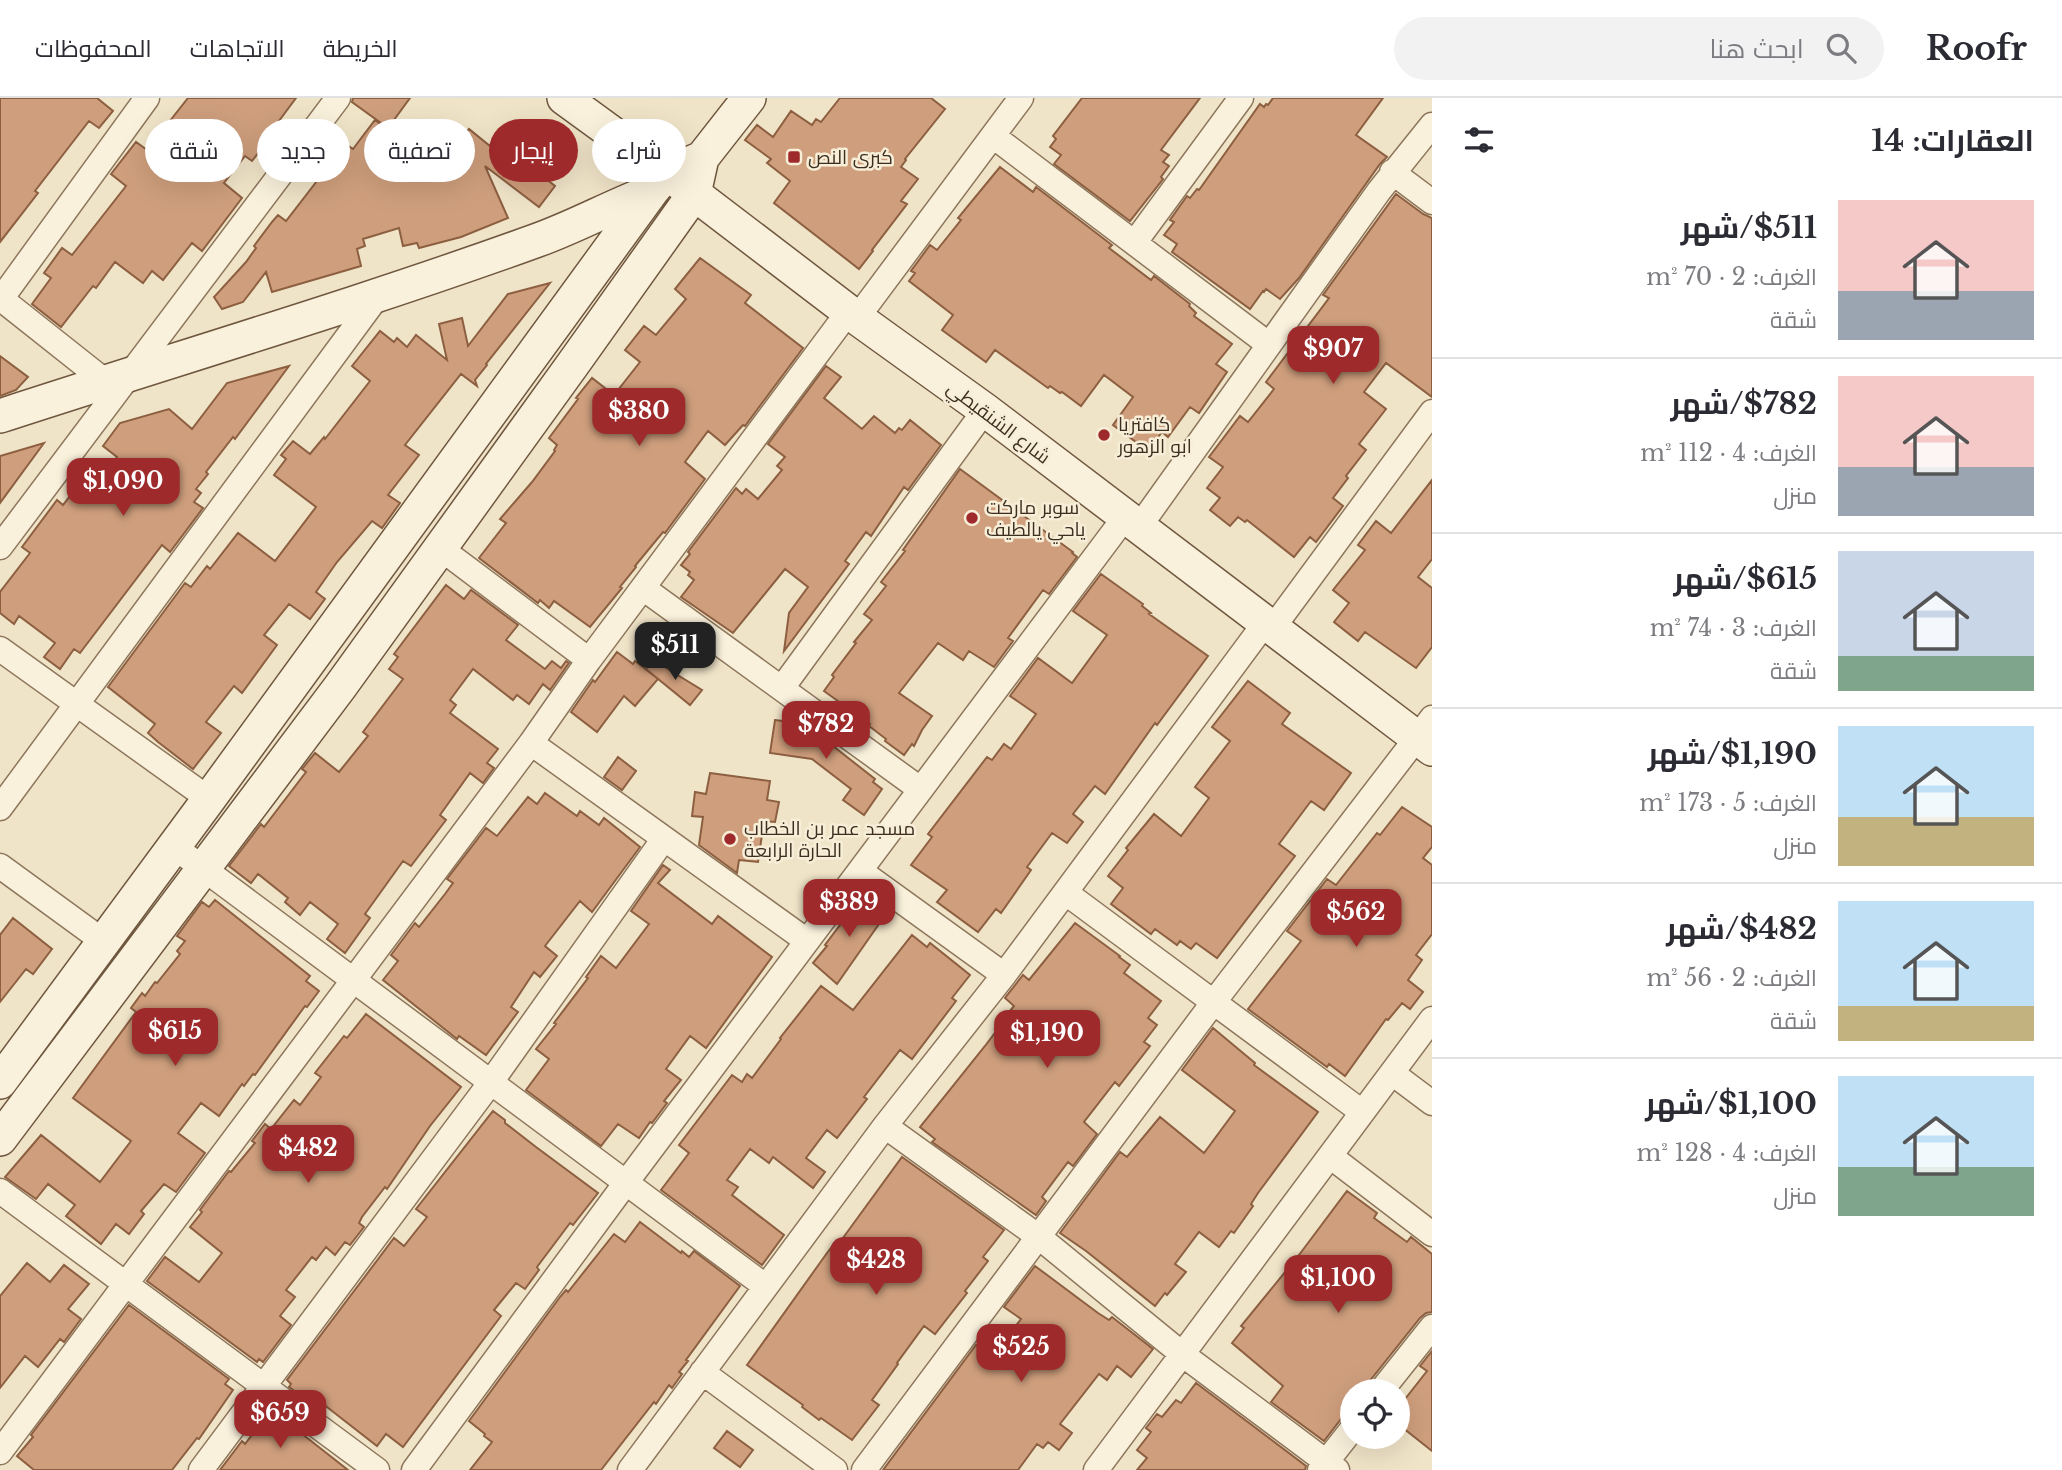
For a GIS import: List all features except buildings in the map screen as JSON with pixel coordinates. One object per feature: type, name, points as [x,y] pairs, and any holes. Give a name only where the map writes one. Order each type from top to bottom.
[{"type":"street","points":[[117,378],[1,298],[147,98]]},
{"type":"street","points":[[0,547],[117,378],[338,98]]},
{"type":"street","name":"شارع الشنقيطي","points":[[564,98],[592,123]]},
{"type":"street","points":[[686,167],[702,158],[749,98]]},
{"type":"street","points":[[0,1452],[531,743],[643,588],[1021,98]]},
{"type":"street","points":[[1135,242],[1241,98]]},
{"type":"street","points":[[414,1470],[920,789],[1132,522],[1268,344],[1392,172],[1432,125]]},
{"type":"street","points":[[993,136],[1268,344]]},
{"type":"street","points":[[0,1139],[340,687],[694,194],[702,158]]},
{"type":"street","points":[[1392,172],[1432,202]]},
{"type":"street","points":[[0,416],[377,297],[536,241],[575,225],[659,182]]},
{"type":"street","points":[[0,1082],[659,182]]},
{"type":"street","name":"شارع الشنقيطي","points":[[659,182],[694,194],[985,410],[1269,626],[1427,735]]},
{"type":"street","points":[[0,808],[377,297]]},
{"type":"street","points":[[782,688],[985,410]]},
{"type":"street","points":[[630,1470],[886,1126],[1432,412]]},
{"type":"street","points":[[440,548],[589,660]]},
{"type":"street","points":[[643,588],[920,789]]},
{"type":"street","points":[[0,649],[209,799]]},
{"type":"street","points":[[864,1470],[1213,1003],[1427,735]]},
{"type":"street","points":[[531,743],[807,941]]},
{"type":"street","points":[[201,1470],[491,1082],[663,840]]},
{"type":"street","points":[[173,846],[765,1286]]},
{"type":"street","points":[[0,866],[103,940]]},
{"type":"street","points":[[860,871],[1004,975]]},
{"type":"street","points":[[1066,892],[1362,1112]]},
{"type":"street","points":[[1096,1470],[1432,1019]]},
{"type":"street","points":[[1392,1073],[1432,1103]]},
{"type":"street","points":[[886,1126],[1039,1237],[1182,1354],[1327,1467],[1340,1447]]},
{"type":"street","points":[[1330,1156],[1432,1234]]},
{"type":"street","points":[[0,1191],[377,1470]]},
{"type":"street","points":[[1391,1379],[1432,1327]]},
{"type":"street","points":[[702,1372],[835,1470]]},
{"type":"place","name":"كبرى النص","points":[[794,157]]},
{"type":"place","name":"كافتريا ابو الزهور","points":[[1104,435]]},
{"type":"place","name":"سوبر ماركت ياحي يالطيف","points":[[972,518]]},
{"type":"place","name":"مسجد عمر بن الخطاب الحارة الرابعة","points":[[730,839]]}]
